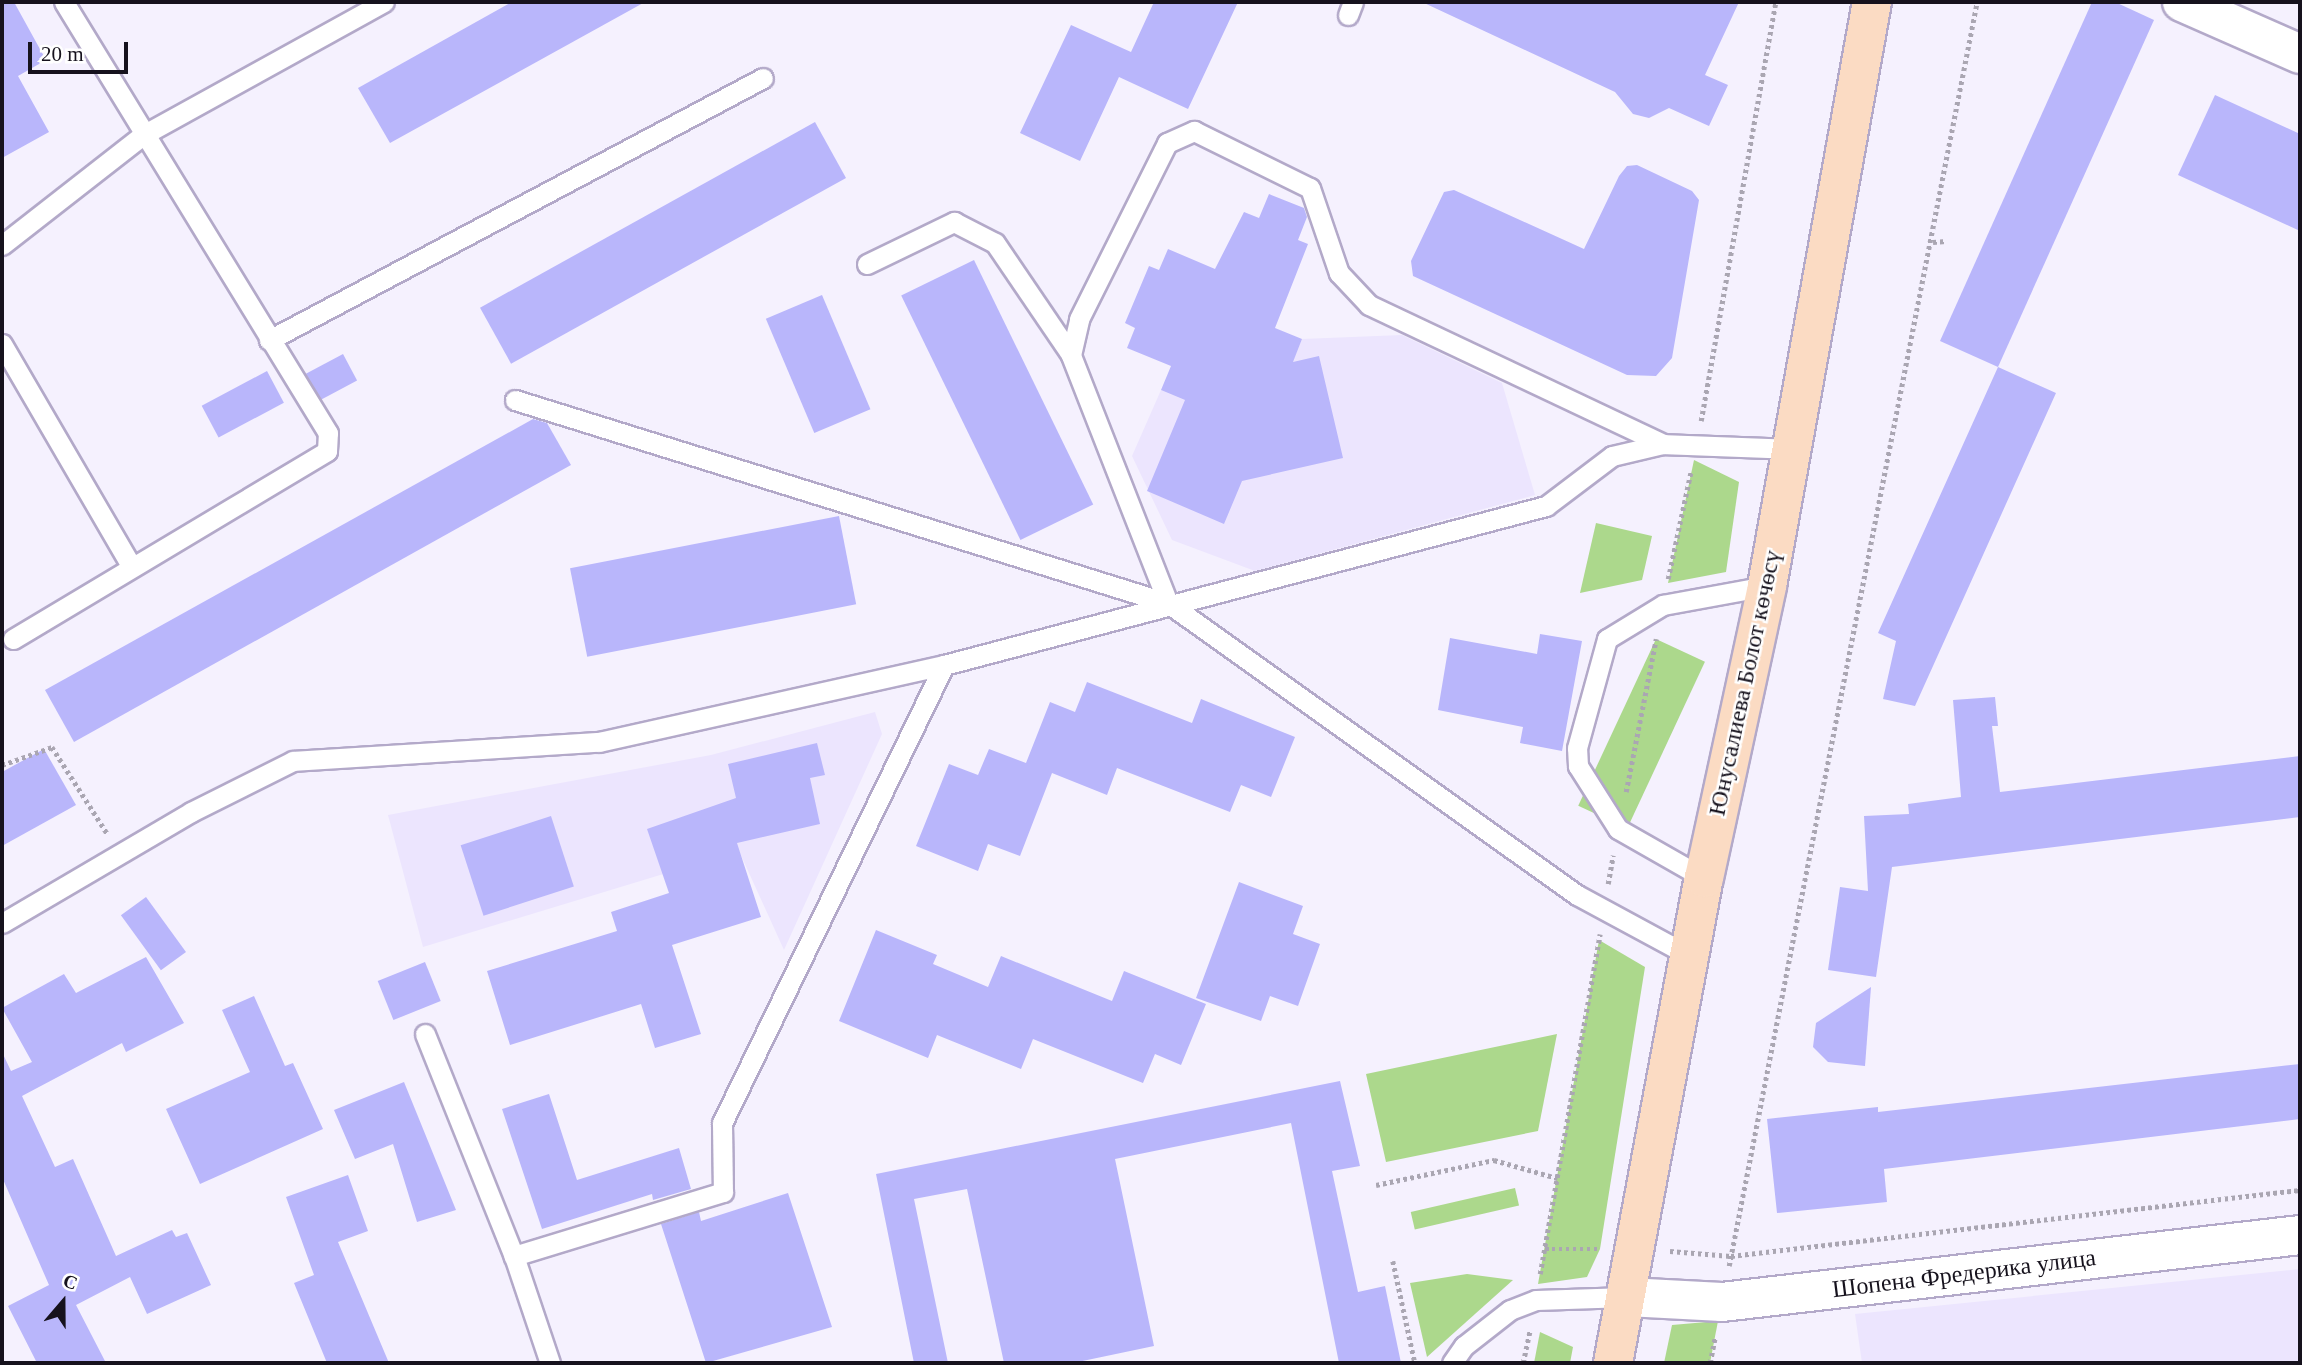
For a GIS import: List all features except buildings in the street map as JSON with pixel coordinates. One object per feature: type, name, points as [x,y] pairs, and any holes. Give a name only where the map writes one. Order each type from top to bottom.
[{"type":"main road","name":"Юнусалиева Болот көчөсү","points":[[1613,1363],[1704,878],[1767,586],[1872,2]]},
{"type":"street","points":[[2182,2],[2300,54]]},
{"type":"street","name":"Шопена Фредерика улица","points":[[1627,1297],[1722,1302],[2300,1235]]},
{"type":"lane","points":[[13,639],[130,564],[327,452],[328,433],[143,135],[64,2]]},
{"type":"lane","points":[[2,245],[143,135],[384,2]]},
{"type":"lane","points":[[270,340],[763,78]]},
{"type":"lane","points":[[1072,355],[1079,319],[1167,143],[1194,131],[1310,188],[1339,273],[1369,305],[1662,444]]},
{"type":"lane","points":[[867,264],[954,222],[995,243],[1072,355],[1168,603]]},
{"type":"lane","points":[[2,344],[130,564]]},
{"type":"lane","points":[[515,400],[1168,603],[1577,895],[1690,956]]},
{"type":"lane","points":[[2,923],[121,854],[293,761],[599,742],[944,665],[1168,603],[1546,506],[1612,456],[1662,444],[1792,449]]},
{"type":"lane","points":[[1704,878],[1618,829],[1578,766],[1577,748],[1607,639],[1663,604],[1767,586]]},
{"type":"lane","points":[[514,1256],[723,1192],[722,1123],[944,665]]},
{"type":"lane","points":[[425,1034],[514,1256],[550,1363]]},
{"type":"lane","points":[[1452,1363],[1465,1346],[1510,1310],[1536,1300],[1627,1297]]},
{"type":"path","points":[[1710,1363],[1933,242],[1977,2]]},
{"type":"path","points":[[1933,242],[1946,241]]},
{"type":"path","points":[[2,765],[52,747],[121,854]]},
{"type":"path","points":[[1376,1185],[1494,1160],[1557,1178]]},
{"type":"path","points":[[1662,1251],[1731,1256],[2300,1190]]},
{"type":"path","points":[[1545,1249],[1610,1248]]},
{"type":"path","points":[[1393,1261],[1415,1363]]},
{"type":"path","points":[[1523,1363],[1530,1326]]},
{"type":"shaded area","points":[[1402,335],[1502,383],[1535,495],[1255,571],[1172,540],[1132,456],[1161,390],[1263,433],[1302,339]]},
{"type":"shaded area","points":[[875,712],[882,734],[784,950],[739,851],[423,947],[388,815],[711,755]]},
{"type":"shaded area","points":[[2300,1269],[2300,1363],[1862,1363],[1855,1314]]},
{"type":"green space","points":[[1694,460],[1739,482],[1726,572],[1668,583]]},
{"type":"green space","points":[[1596,523],[1652,536],[1642,580],[1580,593]]},
{"type":"green space","points":[[1656,639],[1705,662],[1627,829],[1578,806]]},
{"type":"green space","points":[[1599,940],[1645,967],[1600,1249],[1587,1277],[1538,1284]]},
{"type":"green space","points":[[1557,1034],[1538,1131],[1386,1162],[1366,1074]]},
{"type":"green space","points":[[1515,1188],[1519,1206],[1415,1230],[1411,1212]]},
{"type":"green space","points":[[1467,1274],[1513,1280],[1427,1357],[1410,1283]]},
{"type":"green space","points":[[1718,1321],[1710,1363],[1664,1363],[1672,1325]]},
{"type":"green space","points":[[1540,1332],[1573,1347],[1570,1363],[1534,1363]]}]
